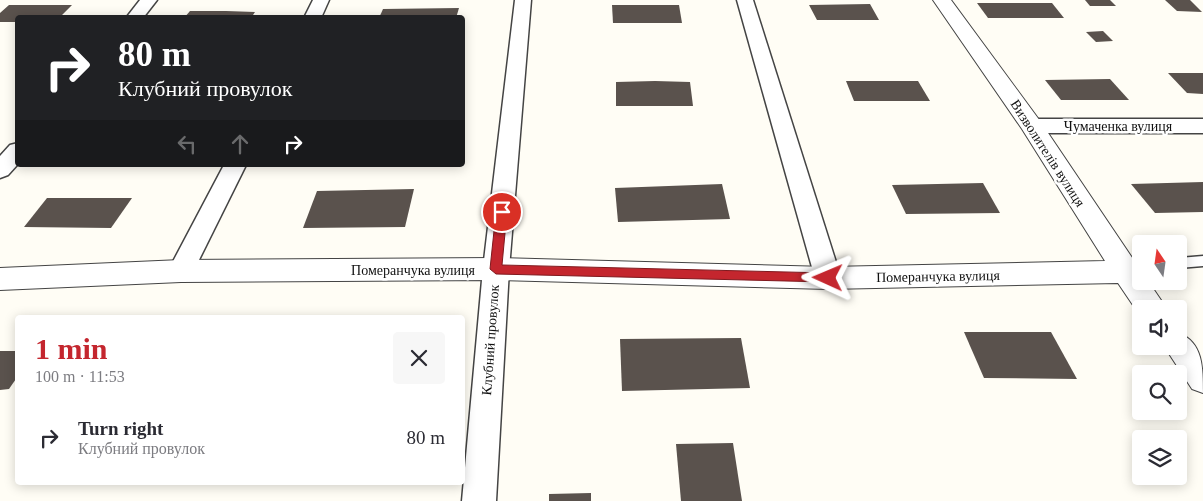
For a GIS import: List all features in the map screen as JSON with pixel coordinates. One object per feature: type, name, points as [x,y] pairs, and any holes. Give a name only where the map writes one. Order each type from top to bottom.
[{"type":"street","points":[[136,15],[149,0]]},
{"type":"street","points":[[314,15],[321,0]]},
{"type":"street","name":"Клубний провулок","points":[[478,501],[496,269],[523,0]]},
{"type":"street","points":[[745,0],[828,278]]},
{"type":"street","name":"Визволителів вулиця","points":[[942,0],[1130,268],[1147,300]]},
{"type":"street","name":"Чумаченка вулиця","points":[[1032,126],[1203,126]]},
{"type":"street","points":[[0,170],[15,153]]},
{"type":"street","points":[[180,271],[234,167]]},
{"type":"street","name":"Померанчука вулиця","points":[[0,279],[180,271],[496,269],[828,278],[1130,268]]},
{"type":"street","points":[[1186,355],[1203,379]]},
{"type":"lane","points":[[1188,263],[1203,262]]},
{"type":"building","points":[[1085,0],[1110,0],[1116,6],[1090,6]]},
{"type":"building","points":[[1165,0],[1190,0],[1202,12],[1177,11]]},
{"type":"building","points":[[977,3],[1052,3],[1064,18],[988,18]]},
{"type":"building","points":[[870,4],[879,20],[817,20],[809,5]]},
{"type":"building","points":[[9,5],[72,5],[62,15],[15,15],[15,22],[0,22],[0,13]]},
{"type":"building","points":[[612,5],[679,5],[682,23],[613,23]]},
{"type":"building","points":[[459,8],[457,15],[380,15],[383,9]]},
{"type":"building","points":[[190,11],[255,12],[253,15],[187,15]]},
{"type":"building","points":[[1103,31],[1113,41],[1096,42],[1086,32]]},
{"type":"building","points":[[1168,73],[1203,73],[1203,94],[1187,93]]},
{"type":"building","points":[[1110,79],[1129,100],[1061,100],[1045,80]]},
{"type":"building","points":[[846,81],[918,81],[930,101],[854,101]]},
{"type":"building","points":[[616,82],[690,82],[693,106],[616,106]]},
{"type":"building","points":[[1203,182],[1203,212],[1155,213],[1131,184]]},
{"type":"building","points":[[983,183],[1000,213],[906,214],[892,185]]},
{"type":"building","points":[[722,184],[730,219],[618,222],[615,188]]},
{"type":"building","points":[[414,189],[405,227],[303,228],[317,191]]},
{"type":"building","points":[[47,198],[132,198],[111,228],[24,227]]},
{"type":"building","points":[[964,332],[1051,332],[1077,379],[984,378]]},
{"type":"building","points":[[741,338],[750,388],[622,391],[620,339]]},
{"type":"building","points":[[0,351],[15,351],[15,380],[9,389],[0,390]]},
{"type":"building","points":[[733,443],[742,501],[681,501],[676,444]]},
{"type":"building","points":[[591,493],[591,501],[549,501],[549,494]]},
{"type":"route","points":[[502,212],[496,269],[828,278]]}]
